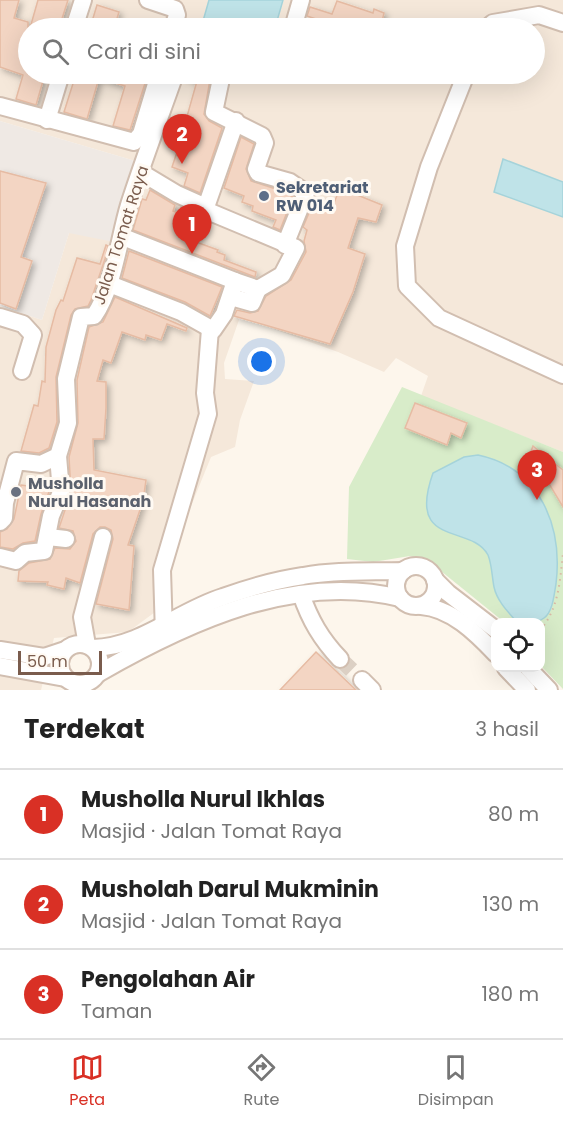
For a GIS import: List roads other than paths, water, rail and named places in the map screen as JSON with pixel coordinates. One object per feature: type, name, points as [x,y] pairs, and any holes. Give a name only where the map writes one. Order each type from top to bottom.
[{"type":"street","points":[[77,18],[83,0]]},
{"type":"street","points":[[148,0],[175,9],[176,18]]},
{"type":"street","points":[[296,18],[301,0]]},
{"type":"street","points":[[522,18],[539,15],[563,23]]},
{"type":"street","points":[[47,120],[58,84]]},
{"type":"street","points":[[0,106],[134,142],[141,134],[156,84]]},
{"type":"street","name":"Jalan Tomat Raya","points":[[58,456],[68,423],[66,379],[79,324],[82,315],[96,313],[123,237],[128,208],[172,84]]},
{"type":"street","points":[[220,84],[214,112],[236,121],[264,139],[264,149],[256,169],[258,173],[290,182],[306,193],[285,245]]},
{"type":"street","points":[[462,84],[429,167],[405,246],[407,286],[439,318],[563,375]]},
{"type":"street","points":[[206,207],[236,121]]},
{"type":"street","points":[[123,237],[233,289],[258,289],[282,275],[296,248],[210,212],[206,207],[177,194],[142,173]]},
{"type":"street","points":[[107,283],[181,312],[210,330]]},
{"type":"street","points":[[210,330],[218,326],[233,289]]},
{"type":"street","points":[[0,317],[23,324],[33,335],[22,371]]},
{"type":"street","points":[[164,631],[162,570],[208,414],[205,393],[210,330]]},
{"type":"street","points":[[0,522],[4,518],[5,503],[16,461],[41,464],[58,456],[61,492],[51,516],[43,552],[25,553],[15,562],[0,557]]},
{"type":"street","points":[[48,537],[66,539]]},
{"type":"street","points":[[99,673],[100,658],[90,647],[82,617],[103,537]]},
{"type":"street","points":[[0,666],[56,681],[86,684],[164,631],[221,597],[302,576],[403,571],[412,566],[422,567],[430,572],[447,593],[491,627]]},
{"type":"street","points":[[400,598],[396,582],[403,571]]},
{"type":"street","points":[[421,606],[432,599],[435,580]]},
{"type":"street","points":[[0,650],[44,657],[75,644],[90,647],[133,642],[238,609],[301,594],[346,590],[400,598],[407,604],[438,609],[476,633],[491,650]]},
{"type":"street","points":[[301,594],[310,619],[323,642],[340,659]]},
{"type":"street","points":[[56,681],[65,650]]},
{"type":"street","points":[[510,672],[524,685],[549,690]]},
{"type":"water","points":[[209,0],[283,0],[278,18],[204,18]]},
{"type":"water","points":[[503,159],[563,182],[563,217],[494,192]]},
{"type":"water","points":[[478,455],[499,462],[517,472],[532,486],[543,503],[551,521],[557,562],[553,602],[544,618],[514,618],[495,592],[488,555],[480,545],[434,524],[428,513],[427,497],[433,473],[464,457]]},
{"type":"tunnel","points":[[340,659],[362,680]]},
{"type":"place","name":"Musholah Darul Mukminin","points":[[182,164]]},
{"type":"place","name":"Sekretariat RW 014","points":[[264,196]]},
{"type":"place","name":"Musholla Nurul Ikhlas","points":[[192,254]]},
{"type":"place","name":"Musholla Nurul Hasanah","points":[[16,492]]},
{"type":"place","name":"Pengolahan Air","points":[[537,500]]}]
